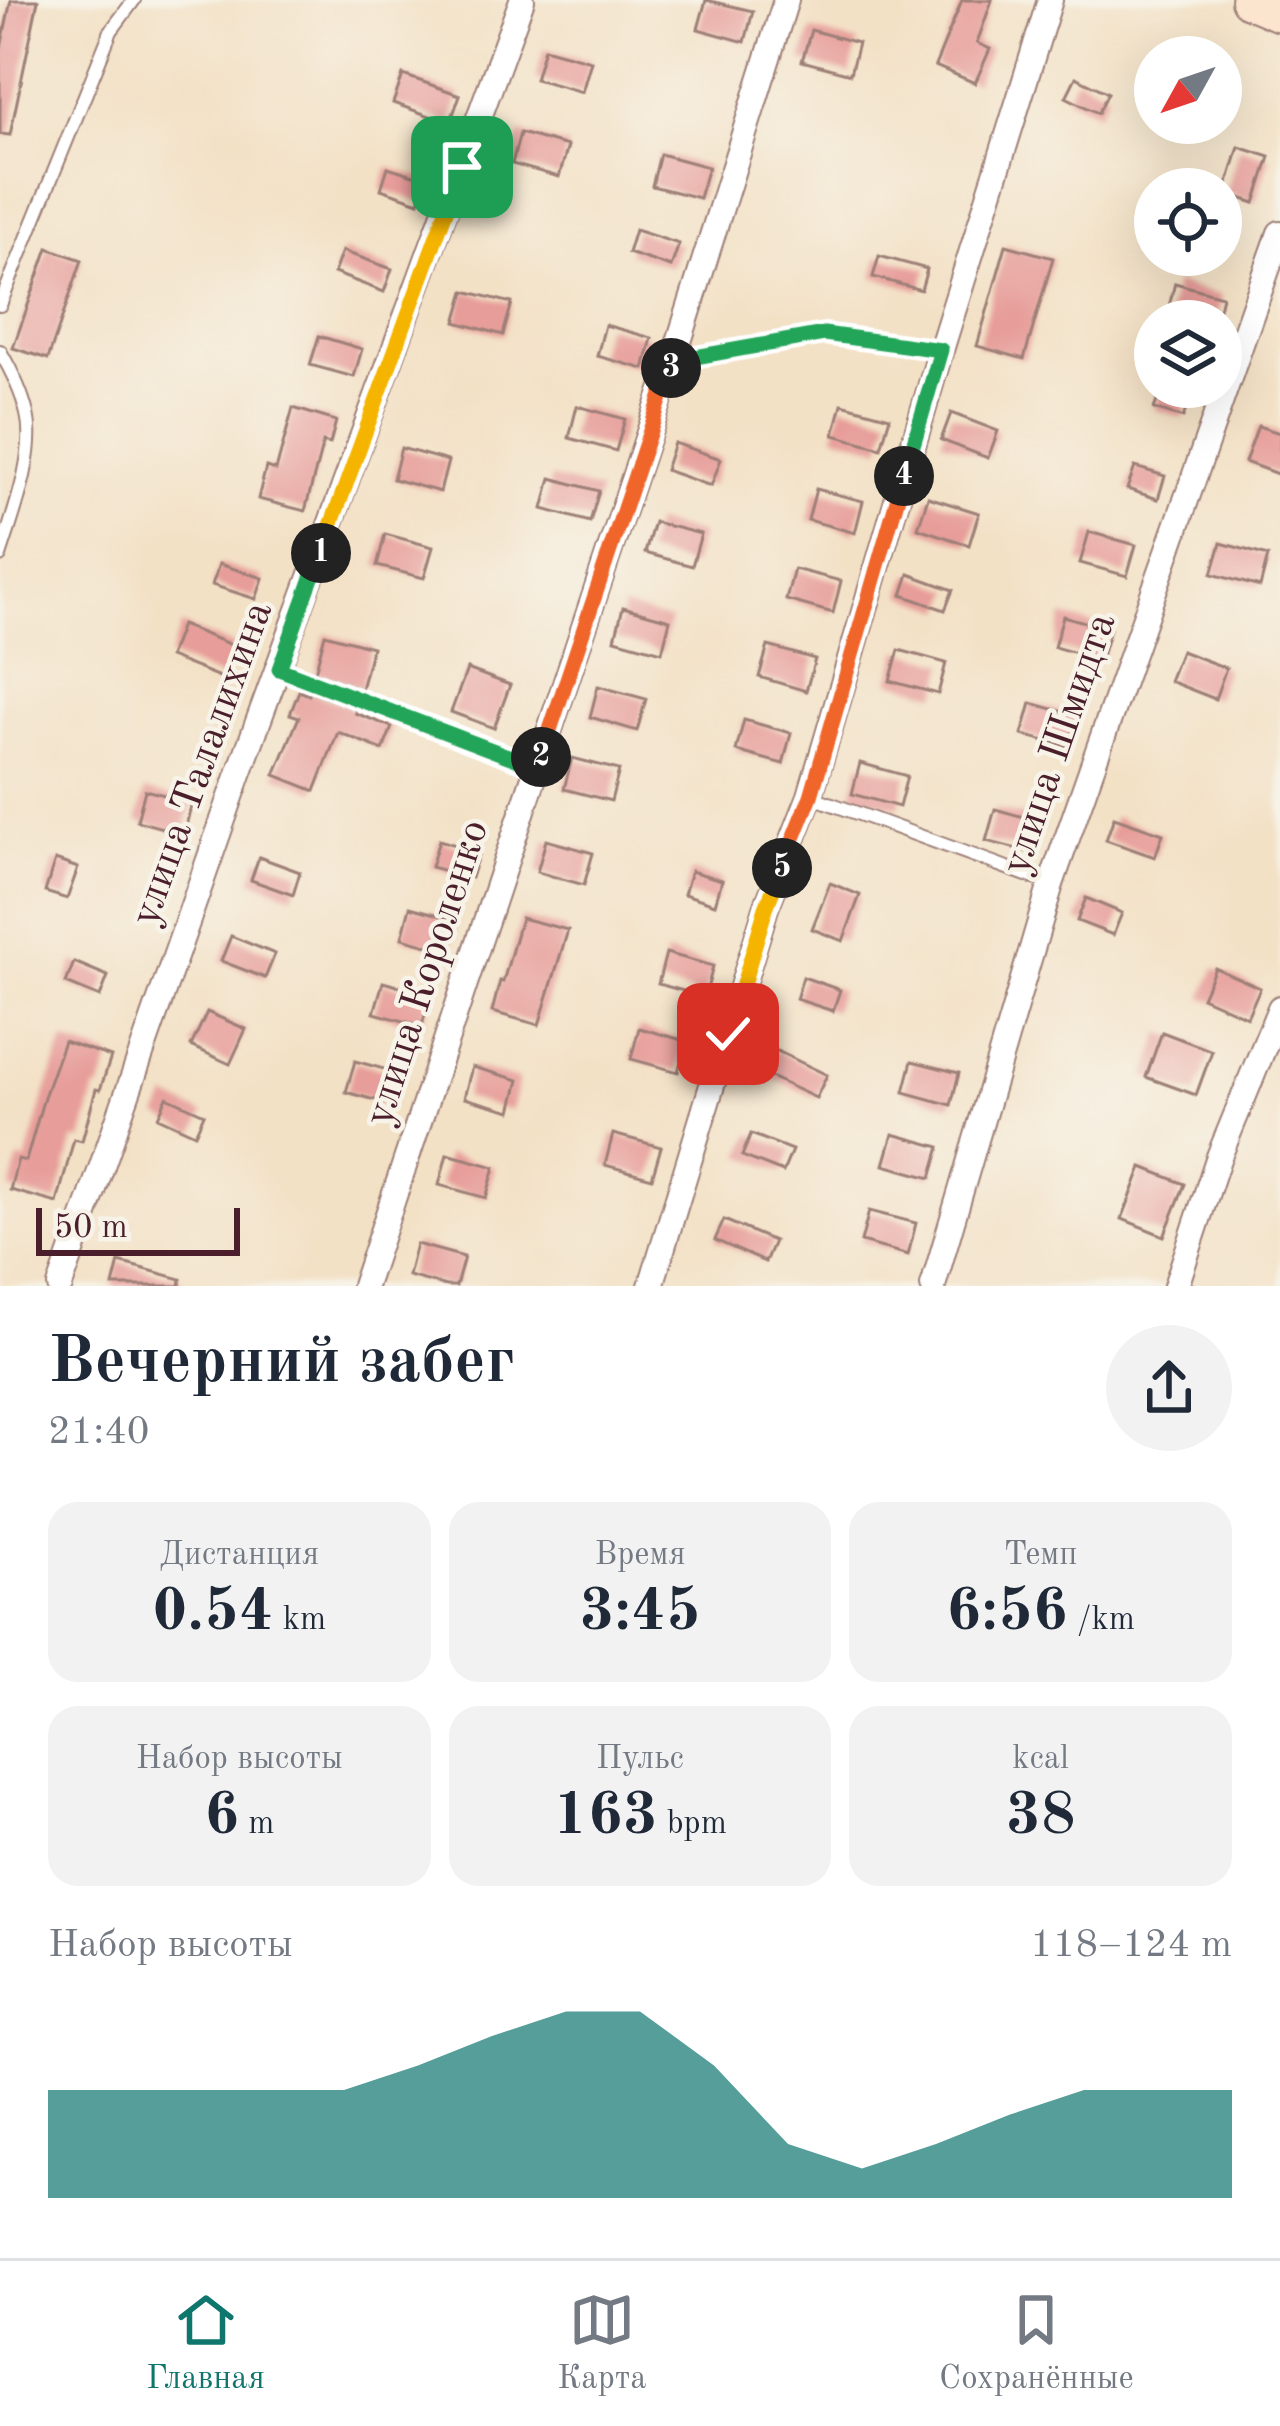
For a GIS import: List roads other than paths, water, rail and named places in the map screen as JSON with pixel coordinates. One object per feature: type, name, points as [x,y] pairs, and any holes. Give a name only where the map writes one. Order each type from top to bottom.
[{"type":"street","name":"улица Талалихина","points":[[60,1286],[239,774],[523,0]]},
{"type":"street","name":"улица Короленко","points":[[364,1286],[673,361],[787,0]]},
{"type":"street","points":[[651,1286],[766,908],[811,796],[941,350],[1050,0]]},
{"type":"street","points":[[1249,0],[1280,13]]},
{"type":"street","name":"улица Шмидта","points":[[933,1286],[1051,884],[1280,233]]},
{"type":"street","points":[[1176,1286],[1218,1159],[1280,1008]]},
{"type":"lane","points":[[0,305],[111,31],[134,0]]},
{"type":"lane","points":[[673,361],[824,334],[941,350]]},
{"type":"lane","points":[[0,351],[28,418],[25,476],[0,556]]},
{"type":"lane","points":[[0,496],[17,502]]},
{"type":"lane","points":[[279,669],[537,767]]},
{"type":"lane","points":[[811,796],[1051,884]]}]
